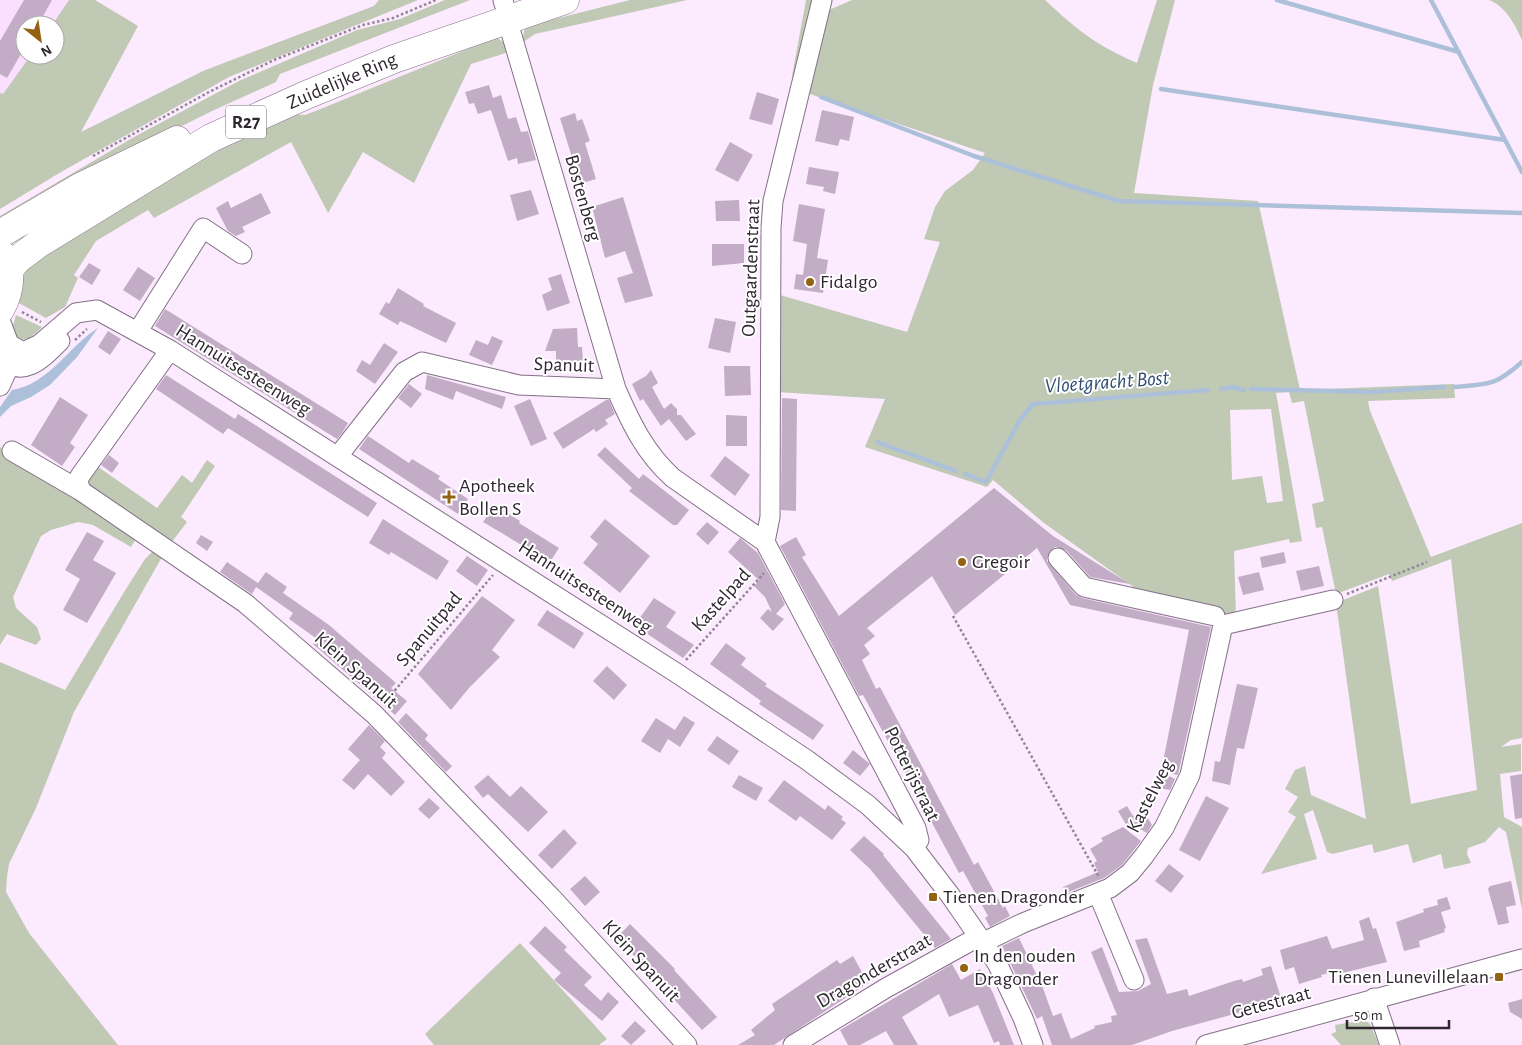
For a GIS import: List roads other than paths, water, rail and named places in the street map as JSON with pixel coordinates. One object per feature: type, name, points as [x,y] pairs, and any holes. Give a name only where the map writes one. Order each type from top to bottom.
[{"type":"highway","name":"Zuidelijke Ring","points":[[0,234],[80,187],[299,82],[392,43],[507,6],[565,0]]},
{"type":"highway","name":"Zuidelijke Ring","points":[[10,310],[9,286],[4,261],[18,259],[38,244],[211,138],[306,95],[394,59],[507,6]]},
{"type":"street","name":"Outgaardenstraat","points":[[765,542],[770,518],[773,201],[822,0]]},
{"type":"street","name":"Bostenberg","points":[[507,6],[616,389]]},
{"type":"street","points":[[138,331],[203,228],[242,254]]},
{"type":"street","name":"Hannuitsesteenweg","points":[[8,357],[18,367],[31,365],[41,359],[82,321],[98,317],[116,319],[170,350],[338,456],[807,760],[868,805],[914,848]]},
{"type":"street","points":[[0,320],[6,339],[8,357],[0,386]]},
{"type":"street","points":[[81,491],[78,482],[80,476],[170,350]]},
{"type":"street","name":"Spanuit","points":[[338,456],[404,372],[422,362],[519,385],[616,389],[634,430],[651,456],[661,467],[672,478],[765,542]]},
{"type":"street","name":"Klein Spanuit","points":[[12,451],[81,491],[245,603],[374,714],[557,904],[687,1045]]},
{"type":"street","name":"Potterijstraat","points":[[765,542],[916,828],[919,840],[914,848],[950,895],[997,963],[1023,1018],[1033,1045]]},
{"type":"street","points":[[1058,558],[1084,587],[1215,616]]},
{"type":"street","name":"Kastelweg","points":[[980,940],[1102,891],[1130,873],[1144,856],[1164,828],[1190,775],[1223,625],[1333,600]]},
{"type":"street","points":[[1102,891],[1134,980]]},
{"type":"street","name":"Dragonderstraat","points":[[793,1045],[886,988],[980,940]]},
{"type":"street","name":"Getestraat","points":[[1206,1045],[1522,958]]},
{"type":"street","points":[[1374,998],[1390,1045]]},
{"type":"water","points":[[98,328],[77,357],[50,385],[31,397],[11,406],[0,417],[0,407],[12,390],[25,386],[48,373]]},
{"type":"waterway","points":[[1277,0],[1459,52]]},
{"type":"waterway","points":[[1431,0],[1522,172]]},
{"type":"waterway","points":[[1161,89],[1505,140]]},
{"type":"waterway","points":[[821,97],[974,156],[1119,201],[1522,213]]},
{"type":"waterway","name":"Vloetgracht Bost","points":[[1454,387],[1484,384],[1498,380],[1522,362]]},
{"type":"waterway","name":"Vloetgracht Bost","points":[[1221,389],[1233,387],[1244,390]]},
{"type":"waterway","name":"Vloetgracht Bost","points":[[1251,389],[1372,392],[1444,387]]},
{"type":"waterway","name":"Vloetgracht Bost","points":[[965,474],[986,482],[1020,420],[1033,404],[1208,390]]},
{"type":"waterway","name":"Vloetgracht Bost","points":[[877,442],[956,471]]},
{"type":"place","name":"Fidalgo","points":[[810,282]]},
{"type":"place","name":"Apotheek Bollen S","points":[[449,497]]},
{"type":"place","name":"Gregoir","points":[[962,562]]},
{"type":"place","name":"Tienen Dragonder","points":[[933,897]]},
{"type":"place","name":"In den ouden Dragonder","points":[[964,968]]},
{"type":"place","name":"Tienen Lunevillelaan","points":[[1499,977]]}]
